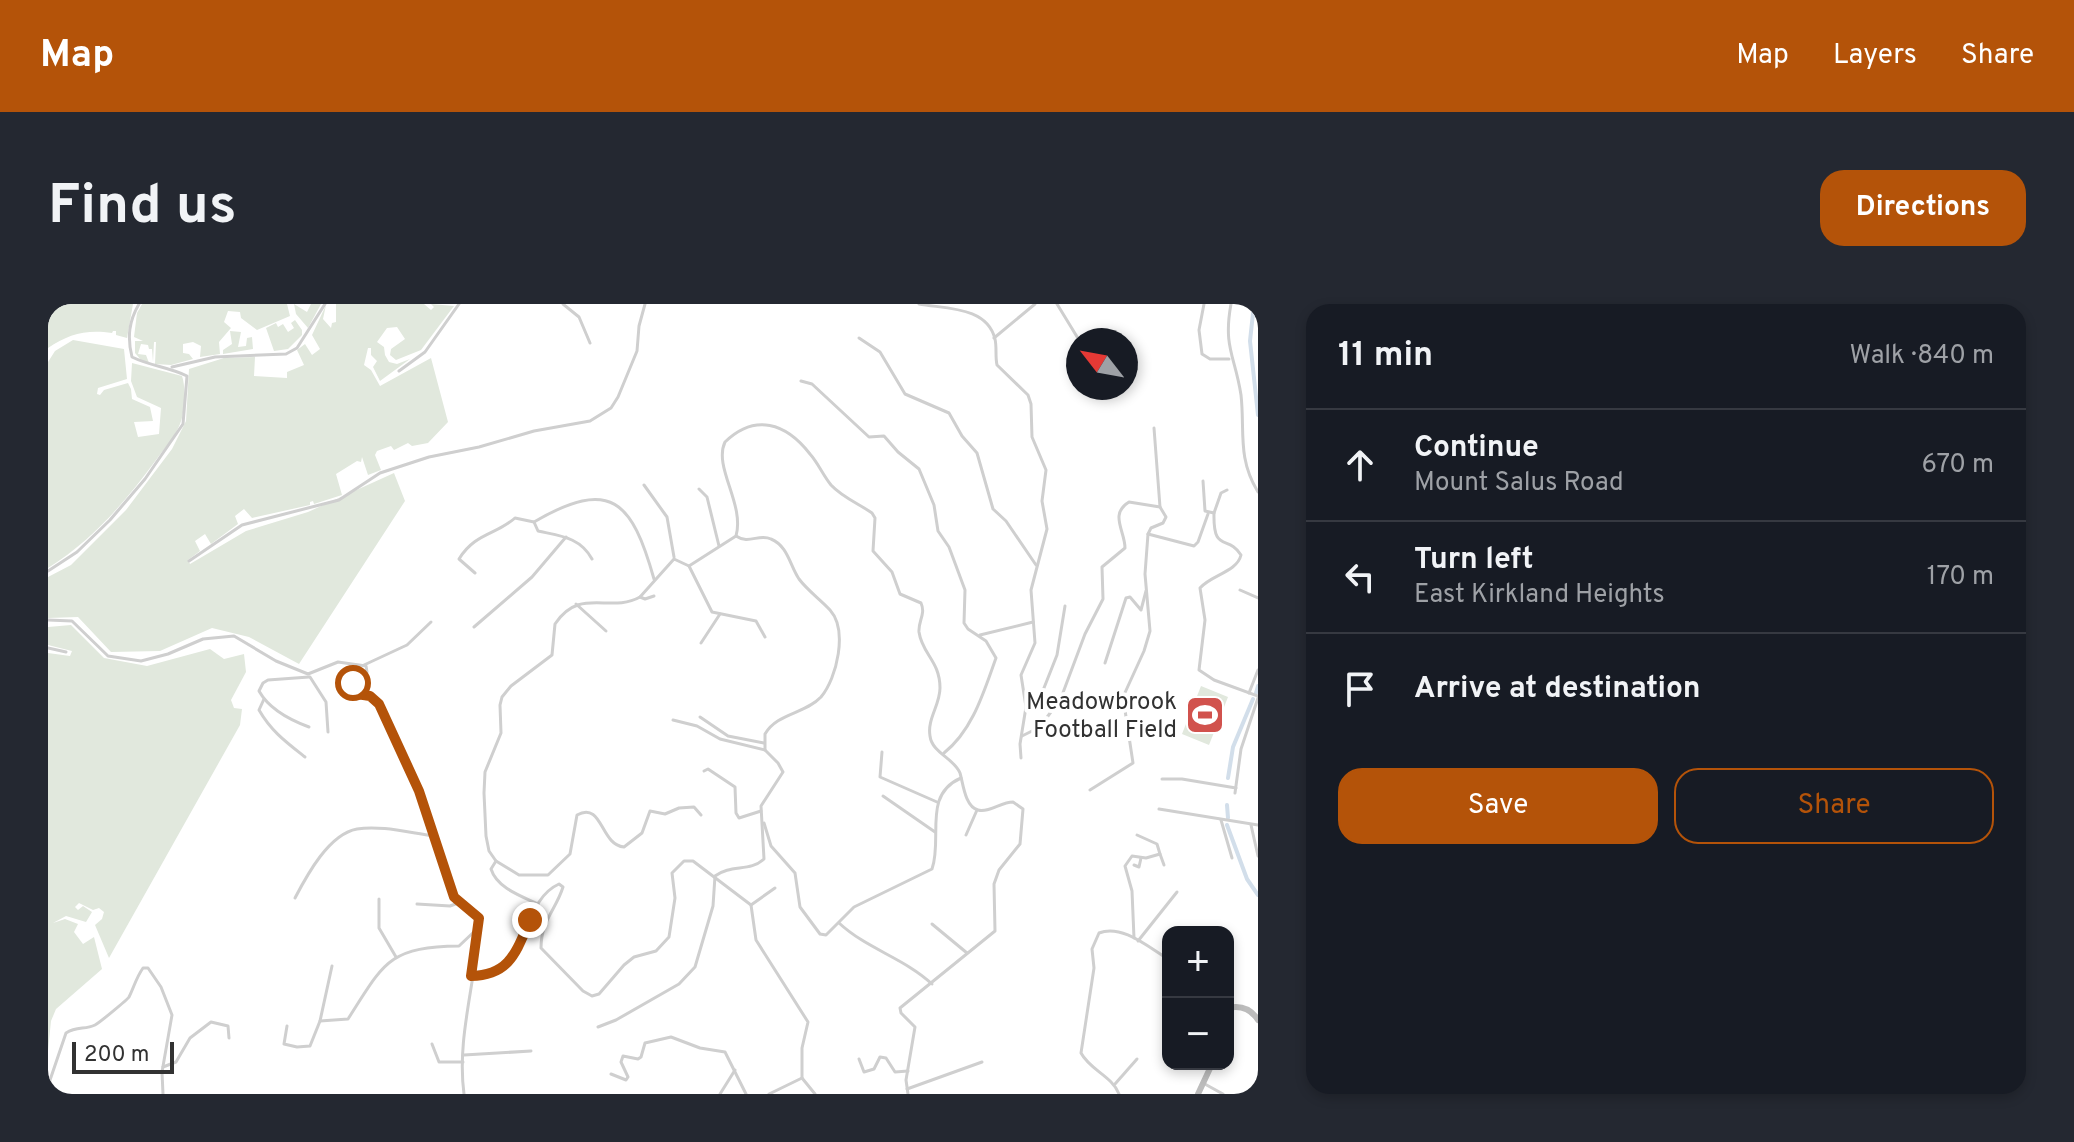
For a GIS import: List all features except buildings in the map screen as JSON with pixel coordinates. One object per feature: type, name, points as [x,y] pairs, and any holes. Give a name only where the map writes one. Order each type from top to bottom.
[{"type":"main road","points":[[1234,1008],[1244,1008],[1258,1020]]},
{"type":"main road","points":[[1198,1094],[1209,1070]]},
{"type":"street","points":[[139,304],[131,318],[132,357],[156,366],[171,367],[215,357],[286,354],[297,348],[325,304]]},
{"type":"street","points":[[399,371],[425,352],[459,304]]},
{"type":"street","points":[[563,304],[579,317],[590,343]]},
{"type":"street","points":[[189,561],[242,525],[339,500],[380,473],[429,457],[534,431],[590,421],[611,408],[618,397],[637,351],[645,304]]},
{"type":"street","points":[[919,304],[975,315],[988,326],[994,338],[997,365],[1028,395],[1032,437],[1046,470],[1042,501],[1047,529],[1031,590],[1035,643],[1021,675],[1026,701],[1026,717],[1020,736],[1021,758]]},
{"type":"street","points":[[994,338],[1035,304]]},
{"type":"street","points":[[1057,304],[1072,328]]},
{"type":"street","points":[[1204,304],[1199,330],[1202,354],[1210,359],[1231,359]]},
{"type":"street","points":[[1231,304],[1227,325],[1231,359],[1241,395],[1241,440],[1258,492]]},
{"type":"street","points":[[859,338],[877,349],[905,394],[949,413],[962,436],[977,453],[993,509],[1006,521],[1036,565]]},
{"type":"street","points":[[48,571],[77,552],[110,520],[145,479],[183,424],[187,376],[171,367]]},
{"type":"street","points":[[801,381],[812,384],[869,437],[884,436],[919,469],[934,505],[938,531],[949,547],[965,590],[964,623],[980,635],[996,658],[974,714],[952,747],[942,754]]},
{"type":"street","points":[[736,536],[739,513],[723,459],[723,447],[730,438],[752,425],[772,424],[804,447],[837,491],[872,513],[875,518],[874,555],[892,572],[900,594],[917,600],[923,607],[920,636],[937,666],[940,687],[939,701],[931,719],[930,739],[958,770],[970,805],[977,810],[985,810],[1013,802],[1023,809],[1020,844],[999,870],[993,892],[995,931],[900,1008],[915,1027],[908,1092],[982,1062]]},
{"type":"street","points":[[1090,790],[1133,763],[1123,697],[1148,640],[1151,618],[1147,587],[1148,534],[1166,517],[1160,507],[1154,428]]},
{"type":"street","points":[[1203,481],[1205,511],[1211,513]]},
{"type":"street","points":[[644,485],[667,517],[674,559]]},
{"type":"street","points":[[699,489],[707,497],[719,546]]},
{"type":"street","points":[[1148,534],[1194,546],[1221,493],[1227,490]]},
{"type":"street","points":[[475,573],[459,559],[479,537],[503,528],[515,518],[534,522],[558,508],[583,500],[607,500],[617,503],[640,533],[654,581]]},
{"type":"street","points":[[1020,736],[1040,727],[1061,698],[1085,634],[1103,599],[1102,567],[1125,548],[1118,515],[1121,507],[1129,502],[1160,507]]},
{"type":"street","points":[[1211,513],[1216,537],[1240,552],[1241,559],[1200,588],[1205,630],[1199,670],[1214,680],[1258,697],[1241,749],[1235,793]]},
{"type":"street","points":[[534,522],[538,531],[579,542],[592,559]]},
{"type":"street","points":[[689,566],[736,536]]},
{"type":"street","points":[[736,536],[747,541],[768,537],[776,542],[791,560],[801,581],[831,610],[839,626],[840,638],[829,685],[811,706],[769,727],[765,750]]},
{"type":"street","points":[[474,627],[532,577],[566,537]]},
{"type":"street","points":[[674,559],[689,566],[710,609],[756,621],[765,637]]},
{"type":"street","points":[[674,559],[633,601],[576,604],[560,616],[552,630],[552,655],[511,686],[502,697],[501,733],[485,772],[486,836],[489,851],[504,868],[519,875],[548,875],[570,854],[577,815],[584,811],[598,817],[609,841],[624,847],[642,833],[650,811],[665,814],[685,806],[694,807],[701,815]]},
{"type":"street","points":[[1105,663],[1126,598],[1130,597],[1141,610],[1147,587]]},
{"type":"street","points":[[1240,590],[1258,598]]},
{"type":"street","points":[[640,597],[654,596]]},
{"type":"street","points":[[576,604],[606,631]]},
{"type":"street","points":[[1026,701],[1040,698],[1057,655],[1065,606]]},
{"type":"street","points":[[701,643],[720,614]]},
{"type":"street","points":[[48,620],[72,621],[108,656],[141,661],[168,654],[203,639],[234,636],[309,676],[326,702],[328,732]]},
{"type":"street","points":[[309,727],[286,718],[264,699],[260,687],[268,680],[309,676],[338,662],[364,665],[407,645],[431,622]]},
{"type":"street","points":[[980,635],[1033,622]]},
{"type":"street","points":[[48,648],[66,652]]},
{"type":"street","points":[[364,665],[367,672],[353,683],[350,693],[370,696],[379,704],[414,779],[454,897],[477,915],[463,1062],[464,1094]]},
{"type":"street","points":[[1249,693],[1258,670]]},
{"type":"street","points":[[264,699],[259,710],[266,723],[305,757]]},
{"type":"street","points":[[700,717],[728,736],[764,743]]},
{"type":"street","points":[[673,720],[697,726],[720,739],[765,750],[783,772],[762,802],[764,859],[751,867],[734,867],[715,876]]},
{"type":"street","points":[[882,752],[880,777],[937,802]]},
{"type":"street","points":[[704,771],[708,769],[735,787],[739,818],[761,811]]},
{"type":"street","points":[[762,819],[771,846],[795,873],[800,907],[820,934],[826,935],[854,907],[932,869],[937,802],[945,787],[961,778]]},
{"type":"street","points":[[1162,779],[1182,779],[1236,788]]},
{"type":"street","points":[[883,796],[935,832]]},
{"type":"street","points":[[1159,809],[1258,825]]},
{"type":"street","points":[[966,835],[977,810]]},
{"type":"street","points":[[1221,820],[1232,858]]},
{"type":"street","points":[[1250,825],[1258,856]]},
{"type":"street","points":[[295,898],[315,860],[352,830],[375,829],[434,836]]},
{"type":"street","points":[[1137,835],[1157,844],[1164,865]]},
{"type":"street","points":[[1136,940],[1132,891],[1124,869],[1132,856],[1146,858],[1160,854]]},
{"type":"street","points":[[1134,865],[1140,865],[1141,857]]},
{"type":"street","points":[[496,861],[491,869],[494,877],[538,904]]},
{"type":"street","points":[[471,976],[489,976],[504,966],[519,944],[538,904],[555,885],[563,887],[548,915],[541,948],[583,991],[596,995],[603,992],[624,965],[634,957],[656,951],[669,937],[675,898],[671,878],[676,867],[684,861],[693,861],[751,905],[756,940],[808,1022],[802,1048],[802,1078],[815,1094]]},
{"type":"street","points":[[598,1027],[679,984],[695,967],[713,906],[715,876]]},
{"type":"street","points":[[751,905],[775,888]]},
{"type":"street","points":[[1136,940],[1177,892]]},
{"type":"street","points":[[379,899],[379,928],[396,957]]},
{"type":"street","points":[[417,904],[450,906],[461,902]]},
{"type":"street","points":[[839,923],[855,937],[906,964],[932,984]]},
{"type":"street","points":[[932,924],[967,953]]},
{"type":"street","points":[[320,1021],[348,1019],[379,971],[396,957],[427,947],[459,946],[478,928]]},
{"type":"street","points":[[1119,1094],[1115,1084],[1092,1067],[1081,1053],[1096,935],[1111,929],[1162,955]]},
{"type":"street","points":[[287,1026],[284,1044],[310,1046],[320,1021],[332,966]]},
{"type":"street","points":[[48,1086],[66,1033],[77,1027],[94,1027],[122,1004],[129,996],[135,979],[143,968],[148,968],[161,987],[172,1015],[163,1067],[163,1094]]},
{"type":"street","points":[[163,1067],[176,1062],[190,1038],[211,1022],[228,1026],[229,1038]]},
{"type":"street","points":[[611,1074],[626,1080],[628,1077],[621,1062],[623,1056],[627,1054],[638,1059],[645,1043],[671,1037],[700,1048],[725,1052],[746,1094]]},
{"type":"street","points":[[432,1044],[439,1062],[463,1062]]},
{"type":"street","points":[[464,1055],[531,1051]]},
{"type":"street","points":[[859,1059],[864,1072],[874,1069],[880,1057],[886,1058],[895,1072],[908,1071]]},
{"type":"street","points":[[1115,1084],[1137,1059]]},
{"type":"street","points":[[720,1094],[735,1070]]},
{"type":"street","points":[[769,1094],[802,1078]]},
{"type":"street","points":[[1203,1083],[1223,1094]]},
{"type":"shaded area","points":[[48,304],[133,304],[127,338],[116,335],[116,331],[86,332],[70,336],[48,348]]},
{"type":"shaded area","points":[[142,304],[287,304],[290,316],[257,330],[241,318],[240,312],[228,311],[224,322],[231,328],[219,342],[220,354],[200,357],[201,346],[193,342],[183,344],[183,353],[193,359],[171,365],[155,364],[156,342],[153,362],[152,349],[148,345],[141,344],[138,354],[146,355],[149,363],[135,353],[135,341],[143,341],[134,337],[137,313]]},
{"type":"shaded area","points":[[294,304],[307,312],[311,304],[321,304],[308,328],[296,314]]},
{"type":"shaded area","points":[[336,304],[424,304],[431,310],[434,307],[431,304],[454,306],[421,350],[396,360],[390,355],[391,349],[405,339],[397,327],[387,328],[377,342],[384,347],[389,362],[397,364],[410,359],[380,381],[373,367],[377,361],[371,355],[371,348],[368,348],[364,365],[371,370],[380,386],[431,358],[448,422],[428,443],[412,446],[408,443],[394,450],[391,446],[377,451],[375,455],[381,470],[368,475],[362,457],[361,462],[357,461],[336,474],[342,495],[252,518],[244,509],[235,516],[238,524],[211,544],[205,534],[195,541],[200,551],[188,560],[190,564],[246,531],[308,512],[394,473],[405,501],[299,664],[249,637],[212,628],[160,651],[111,652],[78,617],[48,618],[48,577],[71,565],[126,510],[172,449],[186,421],[189,369],[224,358],[255,357],[254,376],[287,378],[287,372],[304,365],[297,350],[305,344],[312,355],[320,349],[312,335],[326,305],[323,319],[331,328],[332,323],[336,322]]},
{"type":"shaded area","points":[[295,320],[302,335],[288,349],[274,351],[266,328],[276,323],[278,327],[283,324],[288,332],[294,328],[291,323]]},
{"type":"shaded area","points":[[230,331],[241,332],[238,347],[246,346],[247,338],[252,337],[253,349],[223,354],[223,350],[232,344]]},
{"type":"shaded area","points":[[73,340],[124,349],[127,379],[98,388],[97,394],[128,383],[132,399],[150,407],[153,421],[134,422],[138,437],[159,434],[161,408],[137,397],[131,381],[132,363],[182,376],[184,406],[175,434],[132,491],[94,533],[48,568],[48,362],[55,351]]},
{"type":"shaded area","points":[[71,625],[104,658],[147,666],[210,649],[224,659],[244,654],[246,672],[231,700],[234,708],[242,709],[240,725],[109,958],[95,925],[104,912],[99,908],[93,910],[79,903],[75,907],[78,910],[83,906],[92,912],[86,922],[66,916],[53,923],[65,919],[78,924],[74,932],[83,944],[94,937],[102,969],[56,1009],[51,1021],[48,1051],[48,653],[70,656],[72,651],[48,645],[48,627]]},
{"type":"shaded area","name":"Meadowbrook Football Field","points":[[1201,686],[1228,697],[1209,745],[1182,734]]},
{"type":"waterway","points":[[1254,304],[1250,341],[1258,415]]},
{"type":"waterway","points":[[1256,693],[1258,686]]},
{"type":"waterway","points":[[1228,778],[1233,747],[1253,699]]},
{"type":"waterway","points":[[1227,805],[1228,818]]},
{"type":"waterway","points":[[1227,825],[1247,879],[1258,895]]},
{"type":"place","name":"Meadowbrook Football Field","points":[[1205,715]]},
{"type":"route","points":[[353,683],[350,693],[370,696],[379,704],[419,791],[454,897],[479,918],[471,976],[489,976],[504,966],[530,920]]}]
